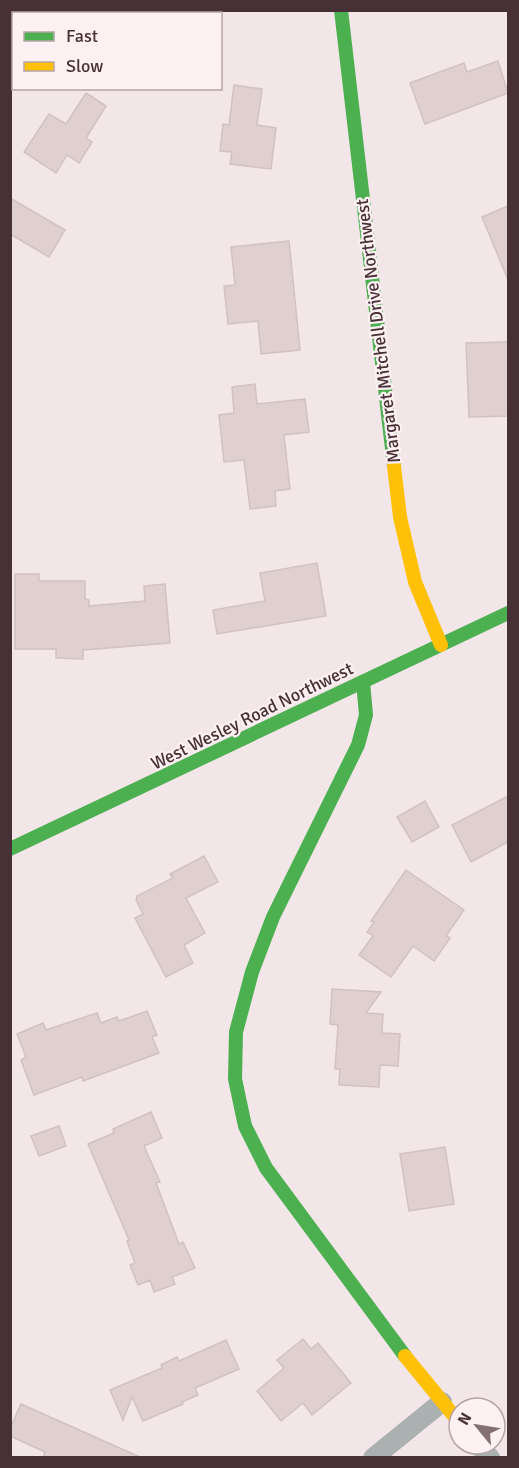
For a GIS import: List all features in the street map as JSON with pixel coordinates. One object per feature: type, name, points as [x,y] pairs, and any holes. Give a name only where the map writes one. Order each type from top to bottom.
[{"type":"street","name":"Margaret Mitchell Drive Northwest","points":[[341,10],[400,517],[415,582],[441,645]]},
{"type":"street","name":"West Wesley Road Northwest","points":[[10,849],[508,613]]},
{"type":"street","points":[[363,682],[366,715],[358,746],[273,917],[252,972],[236,1032],[235,1079],[245,1126],[267,1168],[380,1326],[447,1408]]},
{"type":"street","points":[[373,1458],[442,1402]]},
{"type":"building","points":[[498,61],[508,93],[425,124],[410,83],[464,63],[467,72]]},
{"type":"building","points":[[234,85],[262,89],[257,125],[276,128],[271,169],[230,164],[232,152],[220,151],[223,124],[229,125]]},
{"type":"building","points":[[86,93],[106,106],[86,138],[92,142],[79,163],[67,155],[56,173],[24,152],[49,114],[66,124]]},
{"type":"building","points":[[10,198],[65,230],[49,257],[10,234]]},
{"type":"building","points":[[508,206],[508,280],[482,217]]},
{"type":"building","points":[[289,241],[300,350],[261,354],[258,321],[228,324],[224,286],[235,285],[231,247]]},
{"type":"building","points":[[508,342],[508,416],[469,417],[466,343]]},
{"type":"building","points":[[255,384],[257,404],[305,399],[309,432],[284,435],[290,489],[275,491],[276,506],[250,509],[244,460],[224,462],[219,415],[234,413],[232,387]]},
{"type":"building","points":[[317,563],[326,616],[217,634],[213,610],[265,601],[260,573]]},
{"type":"building","points":[[15,574],[39,574],[39,581],[85,581],[85,599],[89,600],[89,606],[145,601],[144,586],[165,584],[170,643],[83,650],[83,659],[56,658],[56,649],[15,649]]},
{"type":"building","points":[[508,796],[508,842],[471,862],[452,825]]},
{"type":"building","points":[[425,801],[439,827],[412,842],[397,817]]},
{"type":"building","points":[[204,856],[218,882],[186,898],[205,933],[184,945],[193,963],[166,977],[135,918],[143,914],[136,900],[137,896],[173,878],[170,874]]},
{"type":"building","points":[[406,870],[464,910],[446,936],[450,938],[434,961],[413,946],[391,977],[359,955],[373,936],[367,932],[374,922],[371,921]]},
{"type":"building","points":[[332,989],[381,992],[366,1013],[383,1014],[382,1033],[400,1034],[398,1066],[380,1065],[379,1087],[339,1085],[340,1069],[335,1069],[338,1025],[330,1024]]},
{"type":"building","points":[[147,1011],[157,1035],[152,1037],[159,1053],[83,1081],[82,1077],[34,1095],[21,1060],[26,1057],[17,1034],[43,1023],[46,1030],[97,1013],[101,1023],[117,1017],[119,1021]]},
{"type":"building","points":[[151,1112],[162,1138],[144,1146],[160,1182],[156,1183],[179,1244],[183,1242],[195,1268],[172,1277],[175,1284],[154,1292],[150,1280],[138,1285],[130,1265],[135,1263],[127,1241],[129,1240],[88,1144],[114,1133],[113,1129]]},
{"type":"building","points":[[59,1126],[66,1146],[39,1156],[31,1136]]},
{"type":"building","points":[[445,1147],[454,1204],[409,1211],[400,1154]]},
{"type":"building","points":[[303,1339],[311,1349],[318,1343],[351,1383],[312,1415],[303,1403],[281,1421],[257,1391],[284,1368],[277,1360]]},
{"type":"building","points":[[226,1340],[239,1369],[195,1388],[198,1395],[143,1421],[132,1397],[123,1420],[110,1390],[162,1368],[161,1365],[177,1357],[179,1361]]},
{"type":"building","points":[[21,1404],[142,1458],[43,1458],[45,1452],[10,1436],[10,1429]]},
{"type":"traffic: fast","points":[[341,10],[394,466]]},
{"type":"traffic: fast","points":[[10,849],[508,613]]},
{"type":"traffic: fast","points":[[363,682],[366,715],[358,745],[273,917],[252,972],[236,1032],[235,1079],[245,1126],[266,1168],[405,1356]]},
{"type":"traffic: slow","points":[[394,466],[400,517],[415,582],[441,645]]},
{"type":"traffic: slow","points":[[405,1356],[447,1407]]}]
